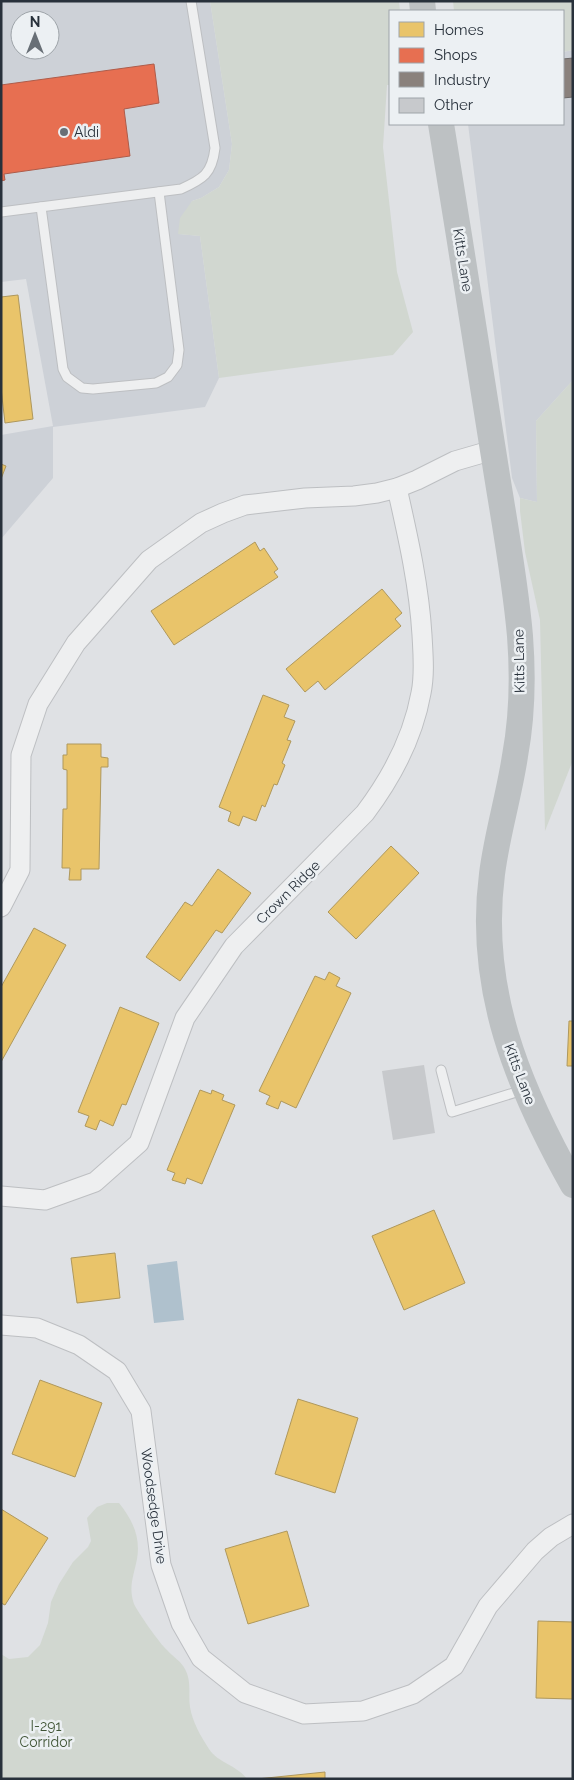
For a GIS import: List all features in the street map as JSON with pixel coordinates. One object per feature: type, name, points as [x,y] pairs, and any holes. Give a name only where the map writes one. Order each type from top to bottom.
[{"type":"street","name":"Kitts Lane","points":[[445,125],[516,601],[520,639],[521,677],[516,754],[497,840],[488,909],[494,989],[504,1030],[525,1090],[549,1141],[573,1185]]},
{"type":"street","points":[[1,907],[20,870],[21,755],[38,704],[76,643],[149,560],[201,523],[245,505],[304,498],[377,494],[418,480],[456,461],[493,450]]},
{"type":"street","name":"Crown Ridge","points":[[1,1196],[45,1200],[95,1182],[139,1143],[185,1018],[234,946],[365,813],[383,789],[408,740],[422,691],[423,666],[418,589],[398,488]]},
{"type":"street","name":"Woodsedge Drive","points":[[1,1325],[36,1328],[79,1345],[117,1371],[141,1411],[160,1564],[180,1624],[201,1658],[245,1693],[304,1714],[363,1711],[413,1694],[446,1672],[454,1666],[488,1606],[534,1551],[551,1537],[573,1524]]},
{"type":"lane","points":[[1,212],[181,189],[202,179],[210,169],[216,148],[191,1]]},
{"type":"lane","points":[[41,207],[64,369],[67,377],[82,388],[93,389],[156,383],[168,377],[177,365],[179,350],[159,192]]},
{"type":"lane","points":[[441,1070],[452,1112],[525,1090]]},
{"type":"shaded area","points":[[1,1],[210,1],[232,144],[229,170],[219,187],[192,201],[179,234],[200,236],[219,378],[205,407],[53,427],[53,478],[1,539],[1,435],[53,426],[26,279],[1,282]]},
{"type":"shaded area","points":[[573,50],[573,380],[536,421],[537,502],[520,498],[512,478],[468,125],[564,125],[564,52]]},
{"type":"green space","points":[[210,1],[399,1],[400,10],[389,10],[389,85],[387,85],[383,147],[397,272],[413,332],[393,355],[219,378],[200,236],[178,234],[180,218],[192,201],[219,187],[229,170],[232,144]]},
{"type":"green space","points":[[453,1],[573,1],[573,50],[564,52],[564,10],[454,10]]},
{"type":"green space","points":[[573,380],[573,760],[545,831],[540,620],[525,552],[520,498],[537,502],[536,421]]},
{"type":"green space","name":"I-291 Corridor","points":[[107,1503],[119,1503],[128,1515],[134,1529],[138,1551],[133,1576],[132,1598],[144,1620],[159,1641],[185,1669],[189,1683],[191,1712],[197,1729],[213,1754],[238,1770],[247,1779],[1,1779],[1,1654],[9,1659],[28,1657],[40,1645],[48,1623],[51,1602],[59,1584],[73,1562],[88,1547],[91,1541],[87,1518],[97,1507]]},
{"type":"water","points":[[177,1261],[184,1320],[154,1323],[147,1265]]},
{"type":"building: Homes","points":[[18,295],[33,419],[5,423],[1,388],[1,297]]},
{"type":"building: Homes","points":[[1,464],[6,466],[1,479]]},
{"type":"building: Homes","points":[[255,542],[260,551],[264,548],[278,569],[274,572],[278,577],[174,645],[151,611]]},
{"type":"building: Homes","points":[[382,589],[402,613],[395,619],[401,626],[325,690],[318,681],[305,692],[286,669]]},
{"type":"building: Homes","points":[[263,695],[289,705],[284,717],[295,721],[287,740],[291,741],[282,763],[285,765],[277,785],[274,784],[265,807],[262,805],[256,821],[243,816],[239,826],[228,821],[231,812],[219,807]]},
{"type":"building: Homes","points":[[67,744],[101,744],[101,757],[108,758],[108,767],[101,767],[99,869],[81,869],[81,880],[69,880],[70,868],[62,868],[63,809],[67,809],[67,770],[63,769],[63,755],[67,755]]},
{"type":"building: Homes","points":[[391,846],[419,873],[356,939],[328,912]]},
{"type":"building: Homes","points":[[218,869],[251,893],[222,933],[216,930],[180,981],[146,957],[185,902],[192,906]]},
{"type":"building: Homes","points":[[34,928],[66,945],[1,1062],[1,987]]},
{"type":"building: Homes","points":[[329,972],[340,978],[336,986],[351,993],[296,1108],[281,1101],[278,1109],[266,1104],[270,1096],[259,1091],[315,976],[325,980]]},
{"type":"building: Homes","points":[[120,1007],[159,1023],[126,1105],[122,1104],[113,1126],[100,1120],[96,1130],[85,1126],[89,1116],[78,1112]]},
{"type":"building: Homes","points":[[569,1021],[573,1021],[573,1066],[567,1066]]},
{"type":"building: Homes","points":[[200,1090],[211,1094],[212,1090],[224,1095],[222,1100],[235,1105],[202,1184],[187,1178],[185,1184],[172,1180],[175,1173],[167,1170]]},
{"type":"building: Homes","points":[[434,1210],[465,1283],[404,1310],[372,1236]]},
{"type":"building: Homes","points":[[115,1253],[120,1298],[77,1303],[71,1258]]},
{"type":"building: Homes","points":[[40,1380],[102,1403],[75,1477],[12,1454]]},
{"type":"building: Homes","points":[[298,1399],[358,1418],[335,1493],[275,1474]]},
{"type":"building: Homes","points":[[1,1509],[48,1538],[5,1605],[1,1603]]},
{"type":"building: Homes","points":[[287,1531],[309,1606],[248,1624],[225,1549]]},
{"type":"building: Homes","points":[[538,1621],[573,1622],[573,1699],[536,1698]]},
{"type":"building: Homes","points":[[325,1772],[325,1779],[257,1779]]},
{"type":"building: Shops","name":"Aldi","points":[[154,64],[159,103],[124,109],[130,156],[4,174],[5,180],[1,181],[1,85]]},
{"type":"building: Industry","points":[[573,58],[573,97],[564,98],[564,59]]},
{"type":"building: Other","points":[[424,1065],[435,1133],[393,1140],[382,1071]]},
{"type":"place","name":"Aldi","points":[[64,132]]}]
